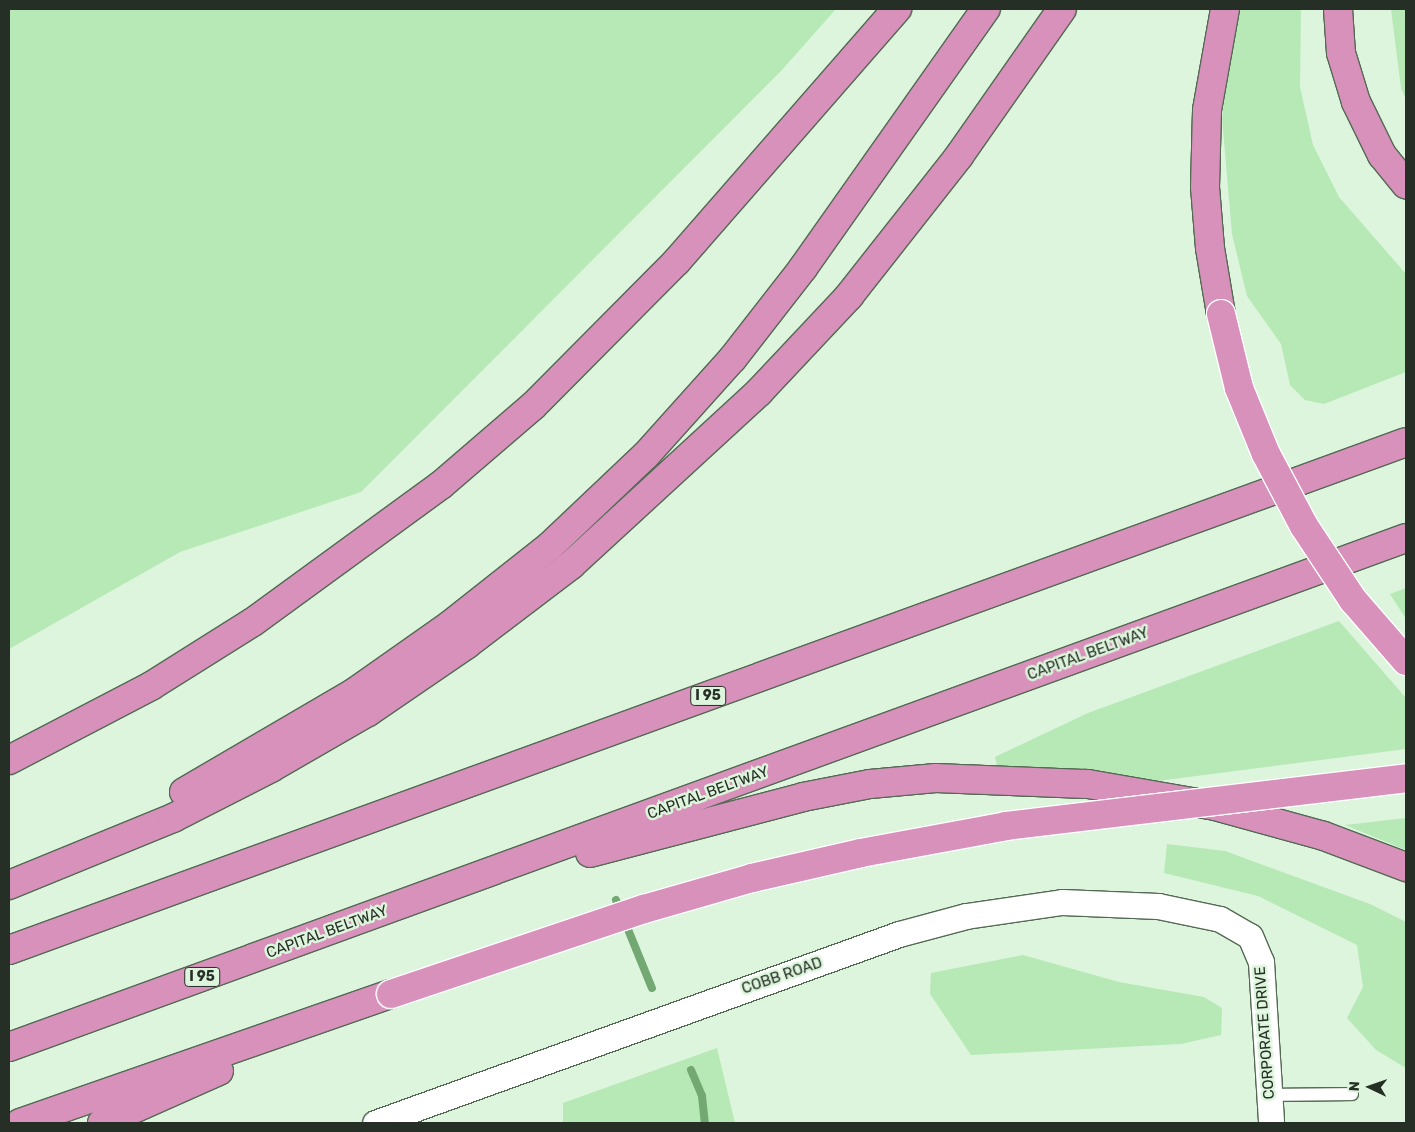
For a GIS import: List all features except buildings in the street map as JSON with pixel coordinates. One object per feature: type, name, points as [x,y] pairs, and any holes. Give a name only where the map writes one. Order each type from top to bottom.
[{"type":"highway","points":[[9,760],[150,686],[253,622],[441,486],[533,406],[630,309],[898,9]]},
{"type":"highway","points":[[9,884],[163,804],[355,692],[450,625],[550,546],[646,455],[733,358],[802,268],[986,9]]},
{"type":"highway","points":[[9,884],[174,818],[271,768],[368,712],[466,644],[571,565],[759,392],[849,296],[959,156],[1062,9]]},
{"type":"highway","points":[[1225,9],[1207,110],[1206,187],[1210,248],[1221,314],[1239,388],[1266,454],[1304,526],[1353,600],[1406,661]]},
{"type":"highway","points":[[1338,9],[1341,53],[1356,102],[1382,156],[1406,186]]},
{"type":"highway","name":"I 95","points":[[9,950],[1406,442]]},
{"type":"highway","name":"CAPITAL BELTWAY","points":[[9,1047],[1406,538]]},
{"type":"highway","points":[[396,907],[803,797],[870,784],[936,778],[1088,784],[1215,806],[1324,836],[1406,867]]},
{"type":"highway","points":[[20,1123],[391,994],[644,909],[752,878],[861,853],[1006,826],[1406,778]]},
{"type":"highway","points":[[102,1123],[391,994]]},
{"type":"street","name":"COBB ROAD","points":[[384,1122],[766,980],[899,934],[966,916],[1062,902],[1158,906],[1204,915]]},
{"type":"street","name":"CORPORATE DRIVE","points":[[1204,915],[1239,927],[1250,936],[1258,948],[1271,1123]]},
{"type":"lane","points":[[1269,1095],[1352,1094]]},
{"type":"green space","points":[[9,9],[836,9],[782,70],[361,492],[180,552],[9,649]]},
{"type":"green space","points":[[1238,9],[1301,9],[1300,87],[1313,145],[1339,197],[1406,274],[1406,372],[1324,404],[1305,400],[1290,385],[1281,344],[1247,296],[1232,234],[1222,118],[1234,22]]},
{"type":"green space","points":[[1391,9],[1406,9],[1406,100],[1401,88]]},
{"type":"green space","points":[[1406,588],[1406,619],[1390,594]]},
{"type":"green space","points":[[1339,621],[1406,698],[1406,749],[1142,783],[1100,771],[998,769],[995,757],[1088,713]]},
{"type":"green space","points":[[1406,818],[1406,850],[1345,825]]},
{"type":"green space","points":[[1167,844],[1225,851],[1370,904],[1406,922],[1406,1068],[1376,1050],[1347,1018],[1363,987],[1357,945],[1258,896],[1164,873]]},
{"type":"green space","points":[[1023,955],[1119,982],[1204,997],[1222,1008],[1221,1035],[1181,1044],[971,1055],[930,994],[931,973]]},
{"type":"green space","points":[[717,1048],[735,1123],[563,1123],[563,1103]]},
{"type":"waterway","points":[[616,900],[652,988]]},
{"type":"waterway","points":[[691,1070],[702,1096],[705,1123]]}]
